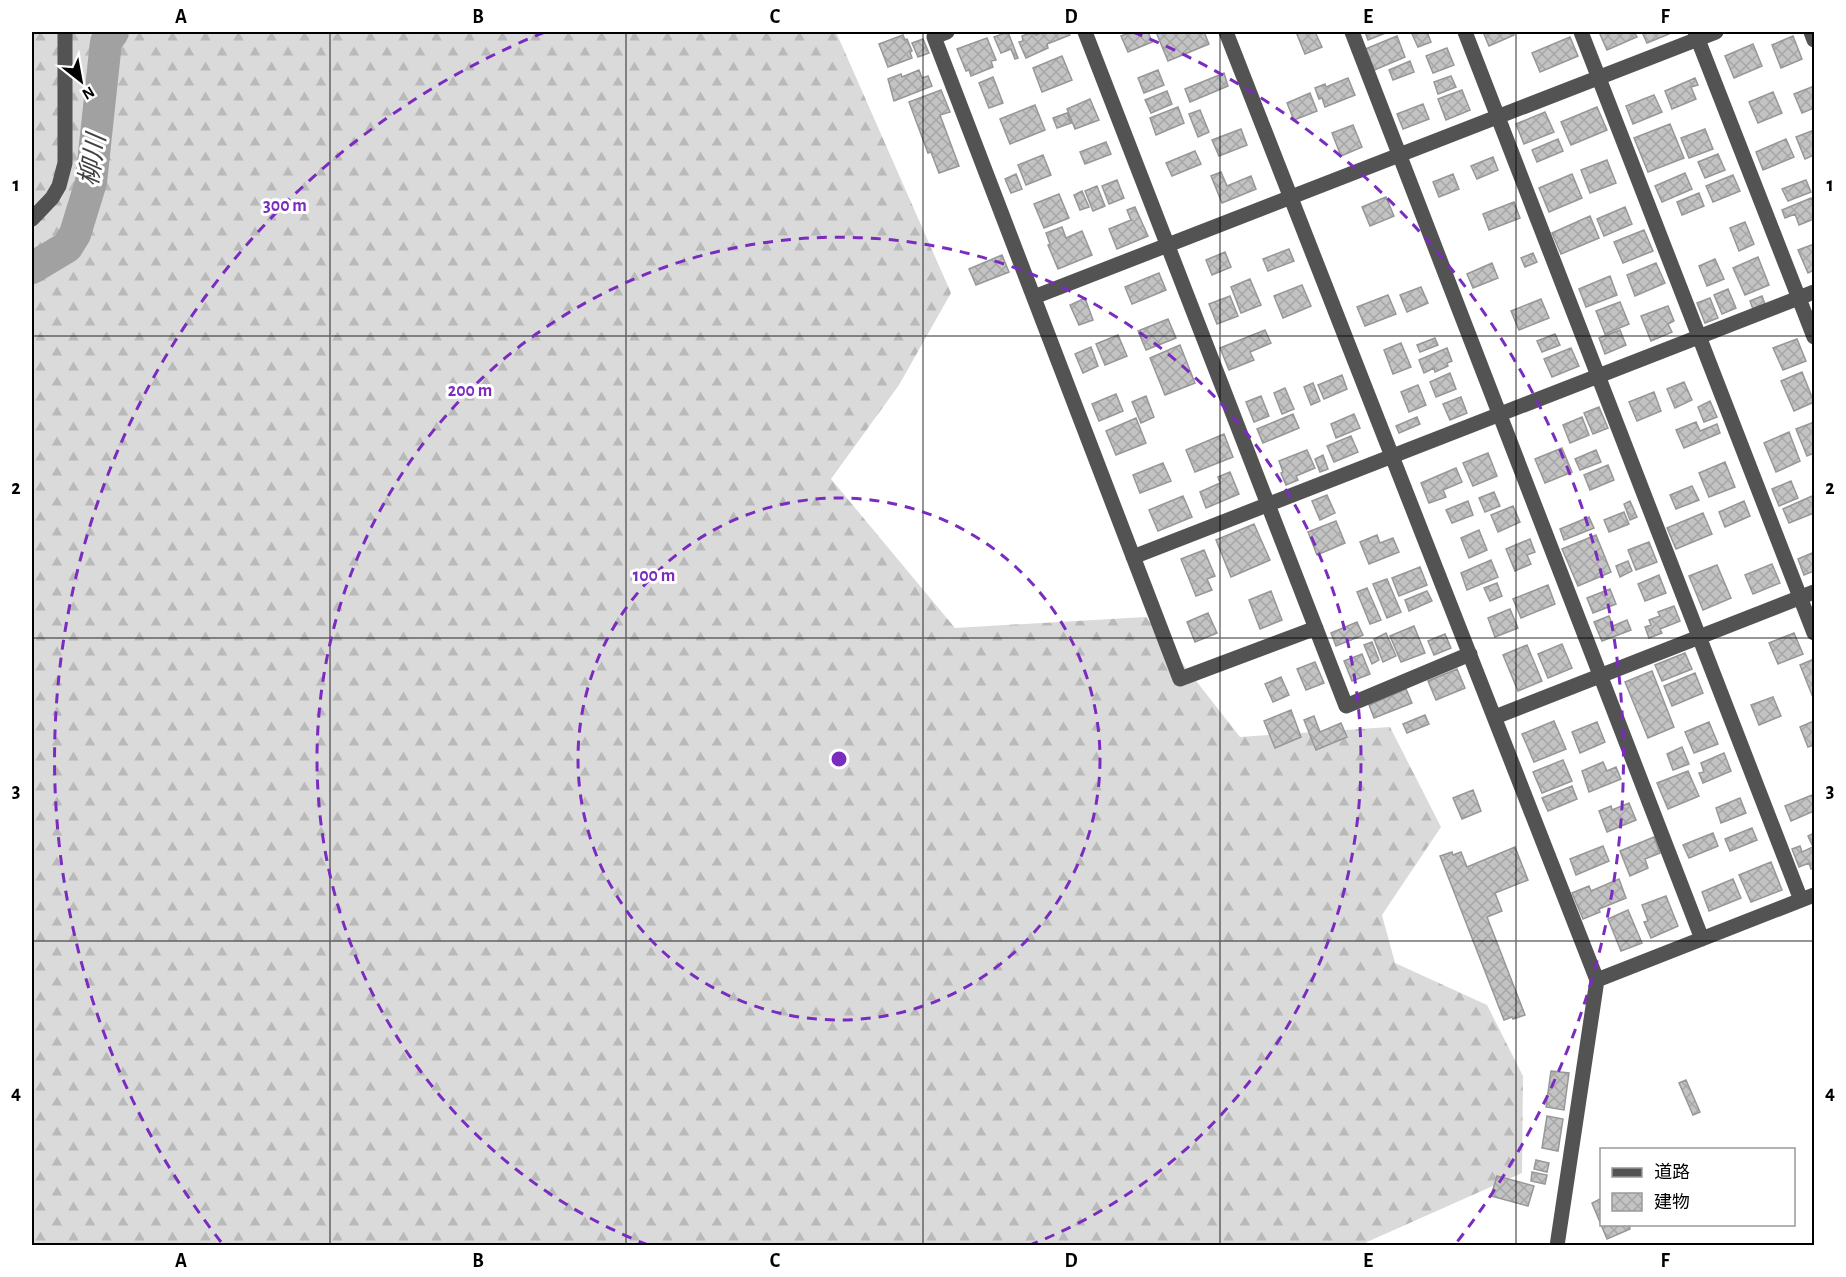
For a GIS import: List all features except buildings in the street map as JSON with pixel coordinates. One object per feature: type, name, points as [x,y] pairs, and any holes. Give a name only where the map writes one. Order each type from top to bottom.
[{"type":"street","points":[[32,219],[52,198],[59,186],[65,163],[65,32]]},
{"type":"street","points":[[947,32],[934,37],[1180,679],[1316,628]]},
{"type":"street","points":[[1085,32],[1346,706],[1470,654]]},
{"type":"street","points":[[1226,32],[1597,980],[1557,1245]]},
{"type":"street","points":[[1352,32],[1702,939]]},
{"type":"street","points":[[1465,32],[1700,637],[1808,898],[1597,980]]},
{"type":"street","points":[[1581,32],[1700,337],[1808,595],[1815,633]]},
{"type":"street","points":[[1034,297],[1599,77],[1696,35],[1716,32]]},
{"type":"street","points":[[1811,32],[1815,40]]},
{"type":"street","points":[[1696,35],[1815,337]]},
{"type":"street","points":[[1133,557],[1815,292]]},
{"type":"street","points":[[1495,717],[1808,595]]},
{"type":"green space","points":[[32,32],[836,32],[951,293],[899,385],[831,479],[955,628],[1146,617],[1240,737],[1390,727],[1441,827],[1382,915],[1395,963],[1487,1005],[1523,1076],[1522,1173],[1367,1242],[1364,1246],[32,1245]]},
{"type":"waterway","name":"柳川","points":[[32,268],[67,247],[75,234],[91,182],[106,42],[113,32]]}]
